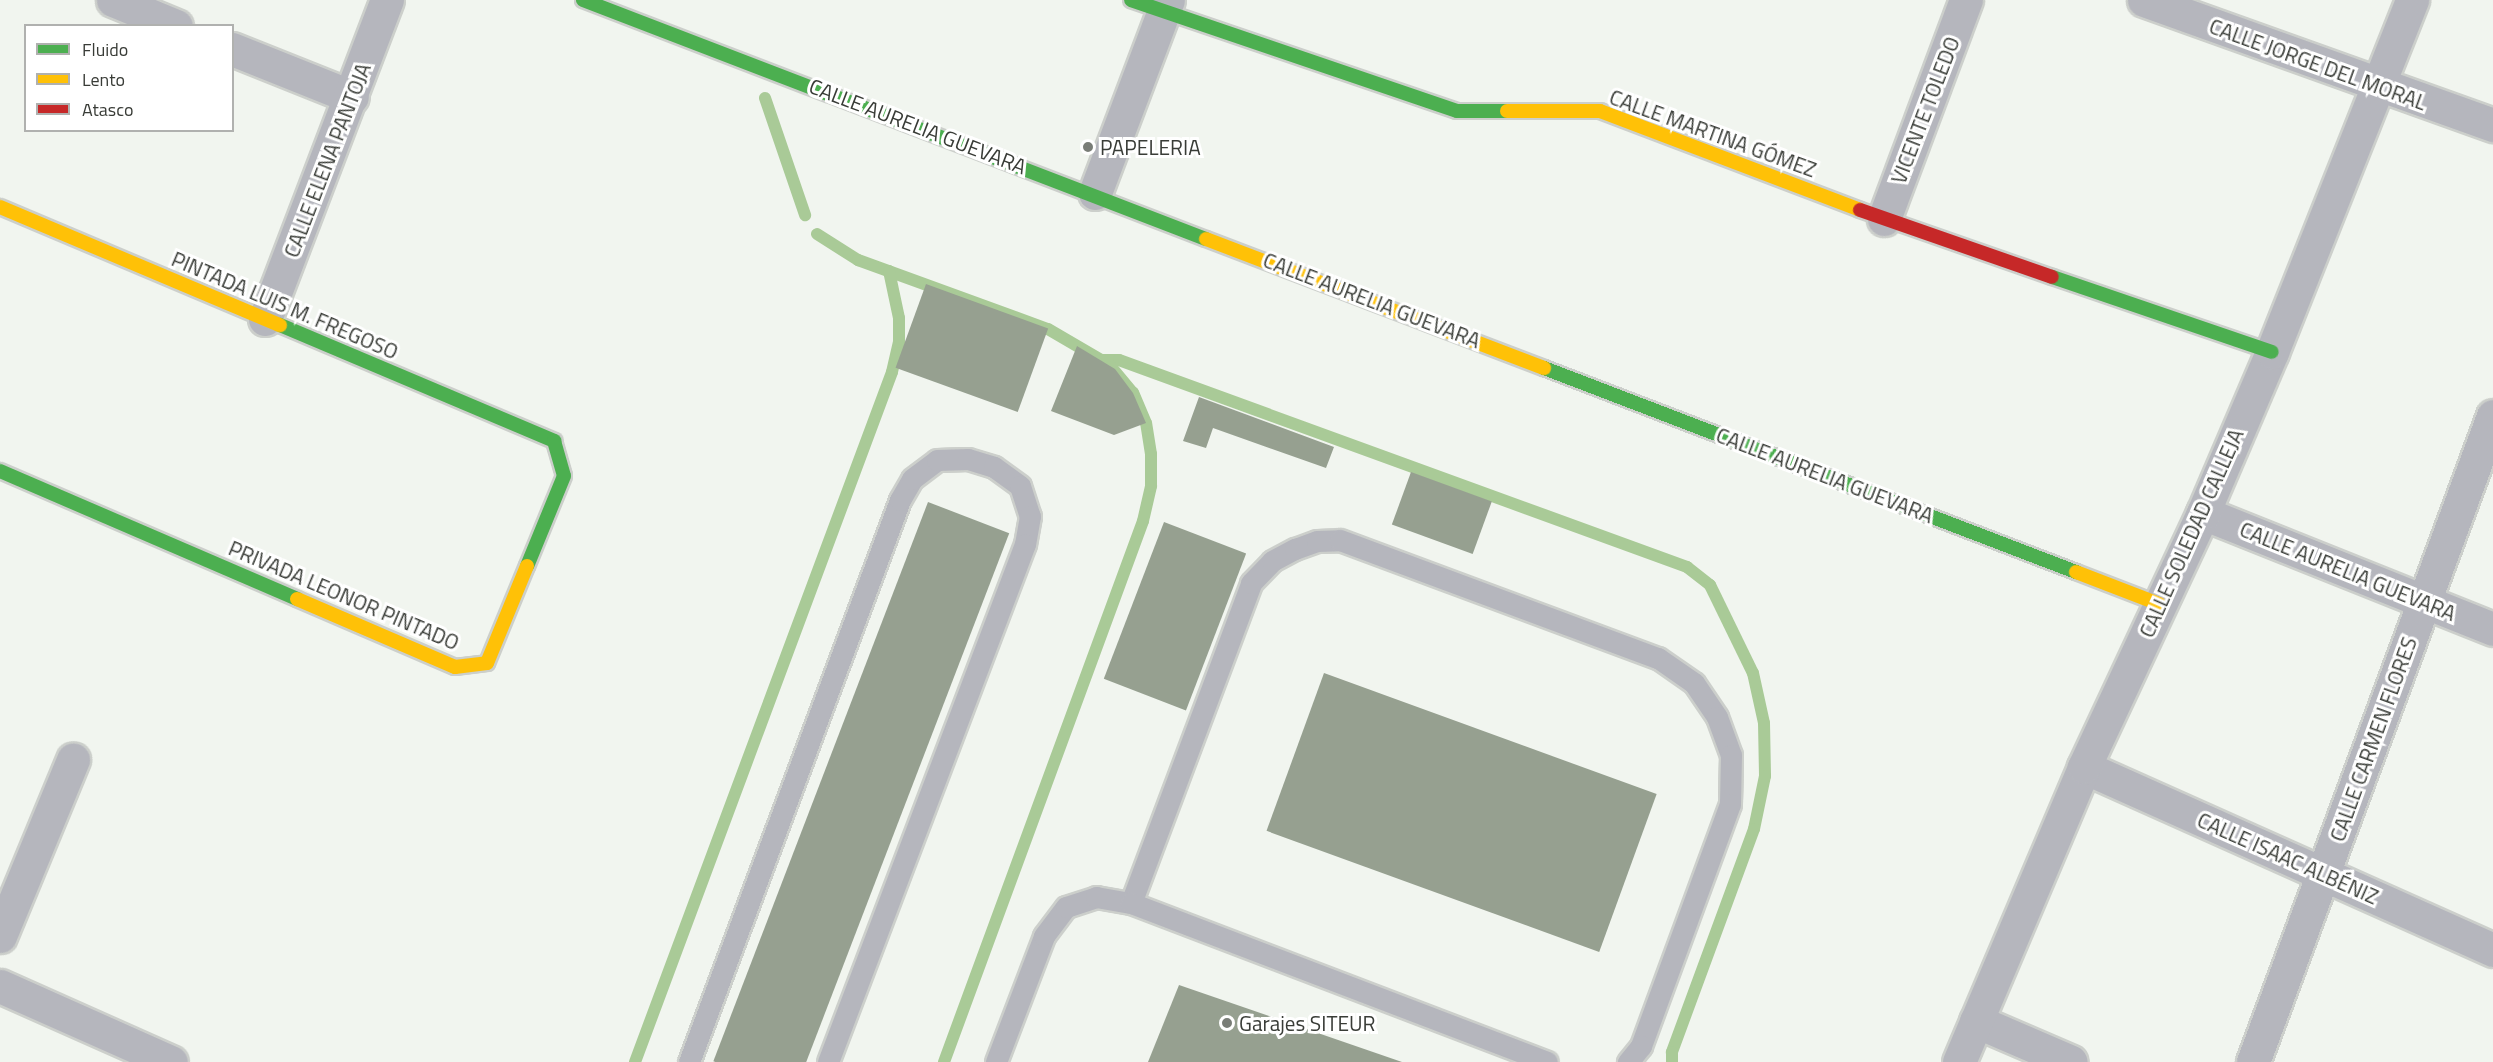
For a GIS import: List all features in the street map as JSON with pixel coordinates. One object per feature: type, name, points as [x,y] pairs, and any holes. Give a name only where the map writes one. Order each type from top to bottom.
[{"type":"street","points":[[113,0],[171,24]]},
{"type":"street","name":"CALLE ELENA PANTOJA","points":[[264,319],[352,97],[387,0]]},
{"type":"street","name":"CALLE AURELIA GUEVARA","points":[[583,0],[1095,193],[2159,604]]},
{"type":"street","name":"CALLE MARTINA GÓMEZ","points":[[1131,0],[1166,6],[1457,111],[1600,111],[1884,219],[2272,352]]},
{"type":"street","name":"VICENTE TOLEDO","points":[[1884,219],[1966,0]]},
{"type":"street","name":"CALLE JORGE DEL MORAL","points":[[2144,0],[2378,87],[2493,125]]},
{"type":"street","name":"CALLE SOLEDAD CALLEJA","points":[[1959,1062],[2084,766],[2203,513],[2272,352],[2412,0]]},
{"type":"street","points":[[1095,193],[1166,6]]},
{"type":"street","points":[[234,50],[352,97]]},
{"type":"street","name":"PINTADA LUIS M. FREGOSO","points":[[0,207],[554,441]]},
{"type":"street","name":"CALLE CARMEN FLORES","points":[[2253,1062],[2493,416]]},
{"type":"street","name":"PRIVADA LEONOR PINTADO","points":[[0,471],[455,667],[487,663],[564,476],[554,441]]},
{"type":"street","name":"CALLE AURELIA GUEVARA","points":[[2203,513],[2493,629]]},
{"type":"street","points":[[0,936],[74,760]]},
{"type":"street","name":"CALLE ISAAC ALBÉNIZ","points":[[2084,766],[2493,950]]},
{"type":"street","points":[[0,986],[171,1062]]},
{"type":"street","points":[[1976,1021],[2071,1062]]},
{"type":"lane","points":[[689,1062],[900,500],[912,479],[937,460],[968,459],[994,467],[1020,486],[1030,516],[1026,544],[828,1062]]},
{"type":"lane","points":[[1131,903],[1251,582],[1272,561],[1295,549],[1317,541],[1340,540],[1658,658],[1694,683],[1717,717],[1731,755],[1730,804],[1641,1046],[1628,1062]]},
{"type":"lane","points":[[996,1062],[1044,936],[1066,907],[1096,897],[1131,903],[1548,1062]]},
{"type":"building","points":[[926,284],[1048,328],[1018,412],[896,368]]},
{"type":"building","points":[[1077,346],[1115,369],[1133,393],[1146,423],[1114,435],[1051,411]]},
{"type":"building","points":[[1199,397],[1334,447],[1326,468],[1213,428],[1206,448],[1183,441]]},
{"type":"building","points":[[1411,472],[1492,501],[1473,554],[1392,525]]},
{"type":"building","points":[[928,502],[1009,533],[806,1062],[713,1061]]},
{"type":"building","points":[[1164,522],[1246,554],[1186,710],[1104,679]]},
{"type":"building","points":[[1324,673],[1657,794],[1599,952],[1267,831]]},
{"type":"building","name":"Garajes SITEUR","points":[[1179,985],[1402,1062],[1148,1062]]},
{"type":"waterway","points":[[765,98],[805,215]]},
{"type":"waterway","points":[[817,234],[858,260],[1048,329],[1101,360],[1119,360],[1687,567],[1710,585],[1753,673],[1764,723],[1765,776],[1754,829],[1672,1052],[1672,1062]]},
{"type":"waterway","points":[[635,1062],[892,372],[899,342],[899,318],[889,271]]},
{"type":"waterway","points":[[944,1062],[1143,521],[1151,486],[1151,454],[1146,423],[1133,393],[1111,367]]},
{"type":"traffic: fast","points":[[583,0],[1206,239]]},
{"type":"traffic: fast","points":[[1131,0],[1457,111],[1507,111]]},
{"type":"traffic: fast","points":[[2052,277],[2272,352]]},
{"type":"traffic: fast","points":[[280,325],[554,441],[564,476],[527,566]]},
{"type":"traffic: fast","points":[[1544,368],[2076,572]]},
{"type":"traffic: fast","points":[[0,471],[297,599]]},
{"type":"traffic: slow","points":[[1507,111],[1600,111],[1860,210]]},
{"type":"traffic: slow","points":[[0,207],[280,325]]},
{"type":"traffic: slow","points":[[1206,239],[1544,368]]},
{"type":"traffic: slow","points":[[297,599],[455,667],[487,663],[527,566]]},
{"type":"traffic: slow","points":[[2076,572],[2159,604]]},
{"type":"traffic: jam","points":[[1860,210],[2052,277]]},
{"type":"place","name":"PAPELERIA","points":[[1088,147]]},
{"type":"place","name":"Garajes SITEUR","points":[[1227,1023]]}]
